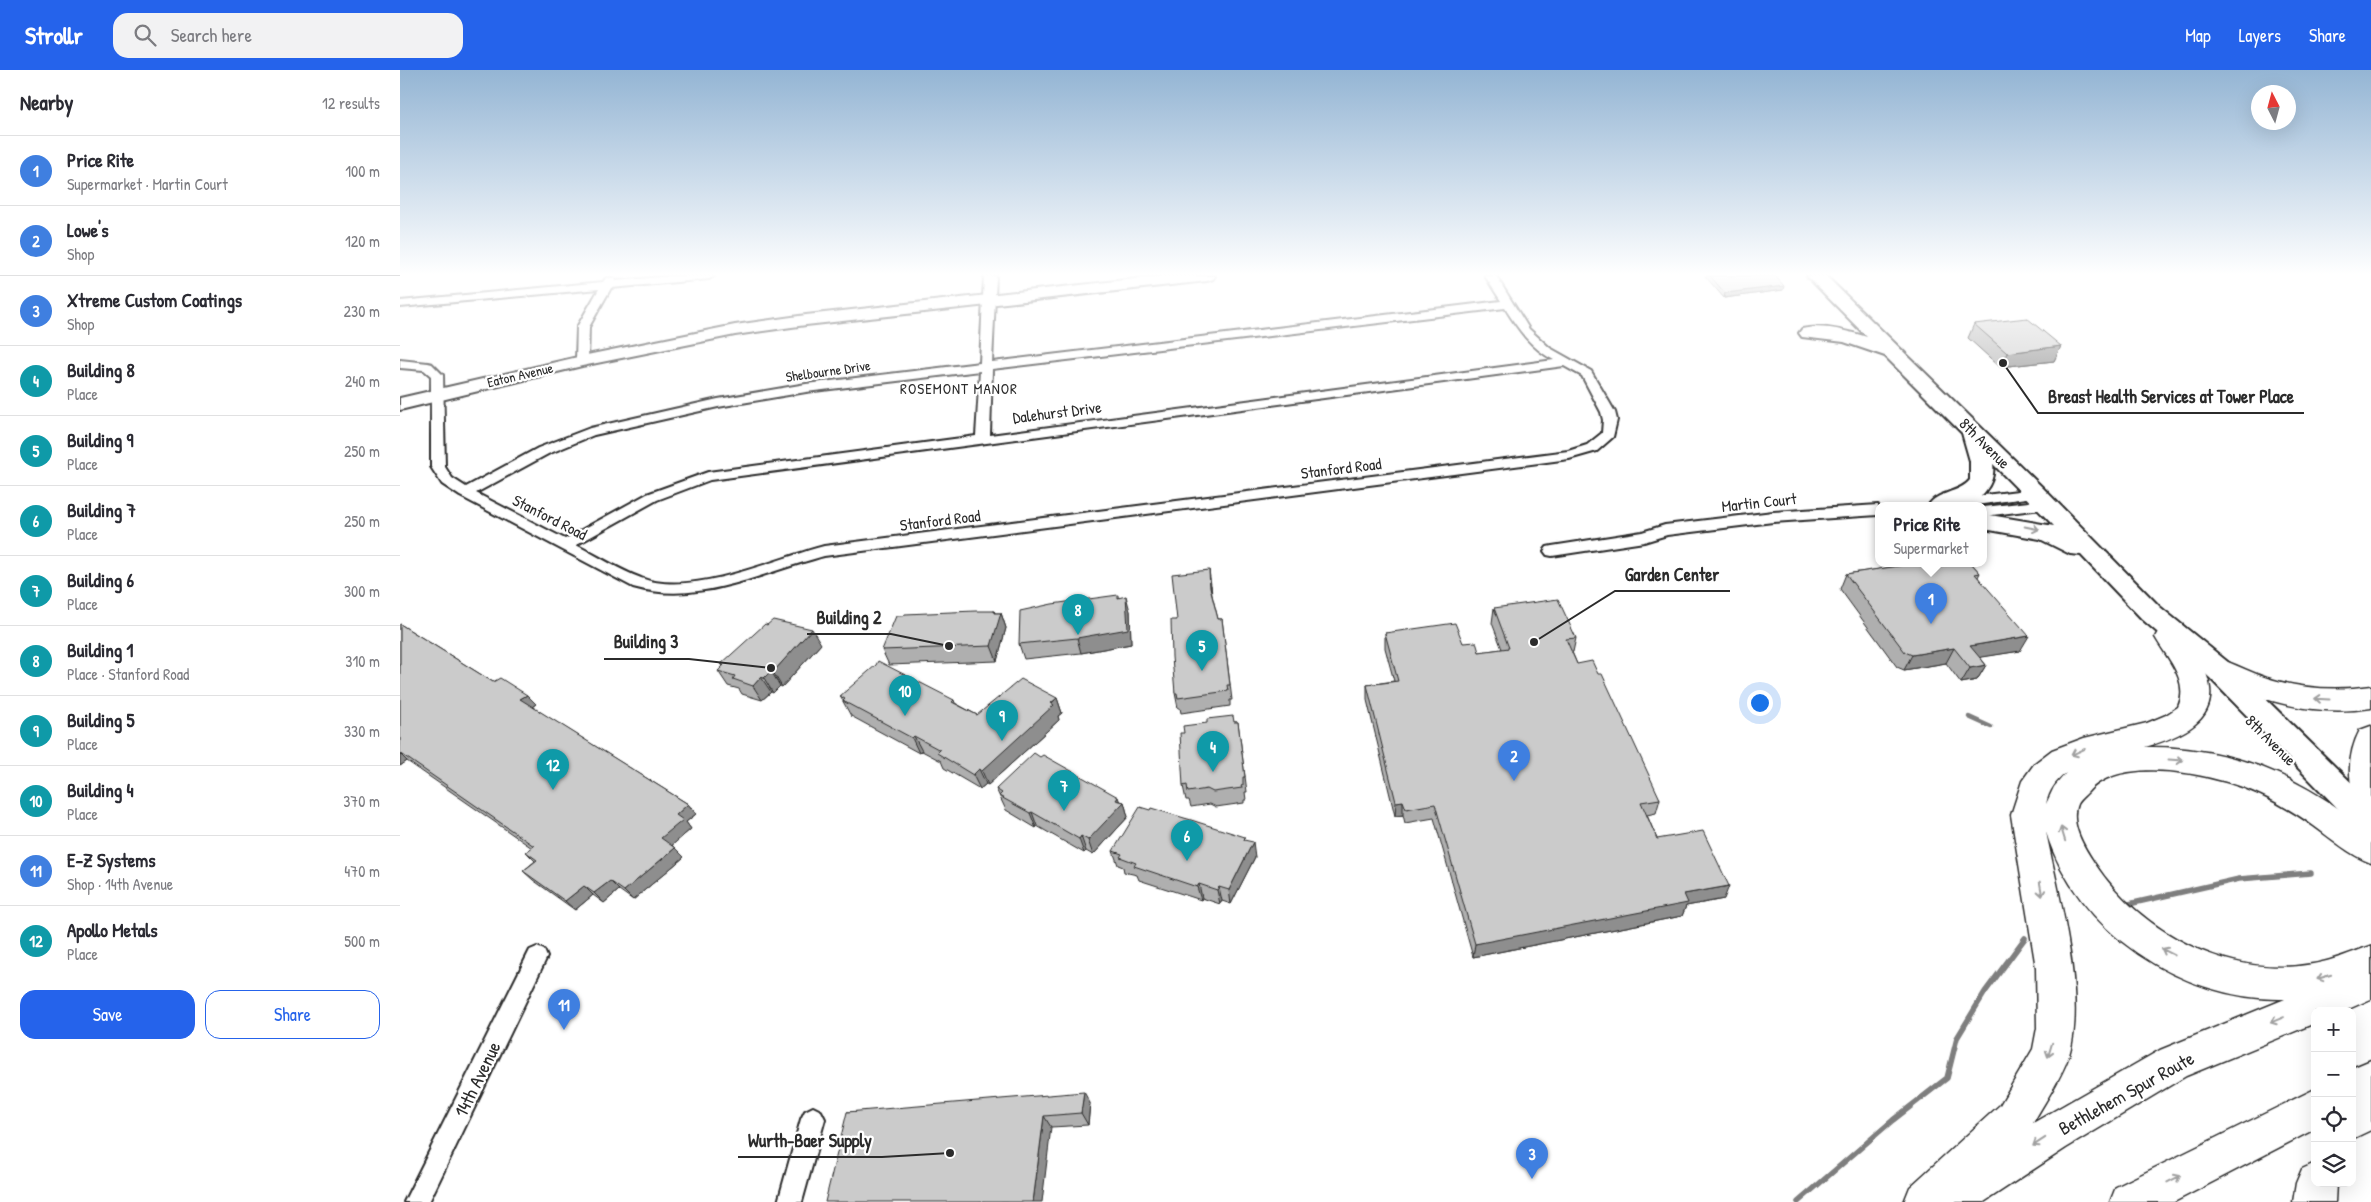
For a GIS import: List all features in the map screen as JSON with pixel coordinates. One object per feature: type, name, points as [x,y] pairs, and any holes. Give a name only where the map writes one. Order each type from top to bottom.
[{"type":"highway","points":[[2191,656],[2279,694],[2335,700],[2371,697]]},
{"type":"highway","points":[[1925,1202],[2014,1119],[2038,1079],[2052,1046],[2056,1028],[2054,968],[2027,815],[2029,798],[2037,782],[2050,767],[2066,757],[2086,748],[2139,738],[2164,730],[2182,720],[2193,708],[2194,680],[2191,656]]},
{"type":"highway","points":[[2371,738],[2364,762],[2364,777],[2371,803]]},
{"type":"highway","points":[[2371,849],[2323,815],[2275,786],[2210,763],[2148,759],[2115,762],[2085,774],[2064,796],[2061,811],[2060,824],[2064,838],[2086,882],[2120,920],[2145,941],[2173,956],[2224,974],[2280,983],[2308,982],[2371,962]]},
{"type":"highway","name":"Bethlehem Spur Route","points":[[1947,1202],[2052,1134],[2173,1063],[2371,982]]},
{"type":"highway","points":[[2356,1087],[2371,1079]]},
{"type":"highway","points":[[2356,1117],[2371,1108]]},
{"type":"highway","points":[[2131,1202],[2311,1110]]},
{"type":"highway","points":[[2314,1202],[2316,1187]]},
{"type":"main road","name":"8th Avenue","points":[[1870,329],[2041,499],[2371,843]]},
{"type":"main road","points":[[1809,333],[1848,337],[1894,352]]},
{"type":"main road","points":[[1949,502],[1975,492],[1981,485],[1983,470],[1972,430]]},
{"type":"main road","points":[[1987,522],[2046,532],[2061,538],[2101,562]]},
{"type":"main road","name":"8th Avenue","points":[[2191,656],[2371,822]]},
{"type":"street","points":[[582,361],[583,329]]},
{"type":"street","name":"Eaton Avenue","points":[[400,404],[582,361],[701,336],[747,329]]},
{"type":"street","points":[[983,439],[988,329]]},
{"type":"street","name":"Shelbourne Drive","points":[[465,493],[543,451],[602,428],[718,403],[806,388],[1302,329]]},
{"type":"street","points":[[1524,329],[1535,342],[1568,362]]},
{"type":"street","name":"Stanford Road","points":[[400,364],[422,365],[433,369],[437,375],[439,395],[438,467],[447,481],[465,493],[638,583],[663,589],[698,588],[736,578],[787,560],[824,552],[1569,455],[1592,448],[1608,434],[1610,420],[1608,412],[1587,374],[1568,362]]},
{"type":"street","name":"Dalehurst Drive","points":[[565,545],[639,501],[661,491],[708,476],[1568,362]]},
{"type":"street","points":[[1987,502],[2041,499]]},
{"type":"street","points":[[1987,511],[2041,499]]},
{"type":"street","name":"Martin Court","points":[[1552,551],[1644,537],[1665,530],[1743,521],[1875,510]]},
{"type":"street","name":"Martin Court","points":[[1644,537],[1672,538],[1776,527],[1875,521]]},
{"type":"street","name":"14th Avenue","points":[[416,1202],[537,957]]},
{"type":"street","points":[[790,1202],[813,1119]]},
{"type":"building","points":[[1979,329],[2040,329],[2061,346],[2007,353]]},
{"type":"building","points":[[1892,567],[1975,567],[1980,573],[1975,574],[2029,636],[1970,646],[1986,665],[1970,668],[1954,648],[1912,655],[1905,652],[1846,574]]},
{"type":"building","points":[[1209,570],[1210,588],[1218,619],[1222,619],[1230,685],[1227,685],[1228,691],[1178,698],[1177,693],[1175,693],[1172,657],[1171,620],[1177,620],[1172,574]]},
{"type":"building","points":[[1118,595],[1118,598],[1126,596],[1128,629],[1077,638],[1019,644],[1020,611],[1052,604]]},
{"type":"building","points":[[1558,599],[1576,638],[1566,639],[1577,664],[1592,661],[1598,674],[1602,674],[1660,799],[1641,802],[1657,839],[1703,831],[1729,886],[1684,894],[1688,903],[1475,944],[1435,804],[1406,809],[1403,801],[1396,802],[1367,685],[1398,681],[1385,633],[1455,623],[1463,643],[1476,642],[1479,652],[1509,648],[1494,608]]},
{"type":"building","points":[[975,611],[1001,613],[991,646],[882,650],[896,616]]},
{"type":"building","points":[[773,620],[812,629],[773,672],[771,671],[764,678],[761,677],[753,686],[733,679],[735,676],[718,671],[724,665],[721,664],[765,624],[767,625]]},
{"type":"building","points":[[400,624],[493,682],[500,678],[527,695],[520,699],[688,804],[676,815],[683,820],[661,838],[675,848],[624,891],[610,881],[594,893],[584,886],[565,901],[523,871],[537,860],[526,852],[534,846],[400,753]]},
{"type":"building","points":[[878,661],[954,700],[952,702],[977,715],[1021,679],[1057,698],[1051,703],[1054,705],[982,771],[979,769],[973,775],[937,753],[940,750],[914,736],[912,738],[843,701],[845,699],[840,696],[876,665]]},
{"type":"building","points":[[1233,716],[1234,722],[1238,722],[1245,777],[1243,777],[1242,788],[1213,792],[1207,789],[1188,792],[1187,785],[1183,786],[1180,733],[1184,733],[1183,726],[1207,723],[1207,719]]},
{"type":"building","points":[[1034,753],[1040,757],[1043,755],[1118,797],[1116,800],[1124,802],[1088,840],[1081,836],[1079,839],[1032,812],[1030,813],[999,796],[1002,793],[996,789]]},
{"type":"building","points":[[1140,807],[1150,810],[1151,808],[1191,820],[1245,837],[1244,840],[1253,842],[1229,890],[1219,887],[1217,890],[1199,884],[1197,887],[1134,866],[1136,863],[1120,857],[1122,854],[1113,851]]},
{"type":"building","points":[[1084,1092],[1081,1113],[1044,1116],[1033,1202],[825,1202],[847,1112]]},
{"type":"waterway","points":[[1969,717],[1991,727]]},
{"type":"waterway","points":[[2129,904],[2239,879],[2311,873]]},
{"type":"waterway","points":[[1798,1202],[1893,1120],[1947,1078],[1957,1038],[1985,992],[2025,938]]},
{"type":"place","name":"Breast Health Services at Tower Place","points":[[2003,363]]},
{"type":"place","name":"Price Rite","points":[[1931,624]]},
{"type":"place","name":"Building 1","points":[[1078,635]]},
{"type":"place","name":"Garden Center","points":[[1534,642]]},
{"type":"place","name":"Building 2","points":[[949,646]]},
{"type":"place","name":"Building 3","points":[[771,668]]},
{"type":"place","name":"Building 9","points":[[1202,671]]},
{"type":"place","name":"Building 4","points":[[905,716]]},
{"type":"place","name":"Building 5","points":[[1002,741]]},
{"type":"place","name":"Building 8","points":[[1213,772]]},
{"type":"place","name":"Lowe's","points":[[1514,781]]},
{"type":"place","name":"Apollo Metals","points":[[553,790]]},
{"type":"place","name":"Building 6","points":[[1064,811]]},
{"type":"place","name":"Building 7","points":[[1187,861]]},
{"type":"place","name":"E-Z Systems","points":[[564,1030]]},
{"type":"place","name":"Wurth-Baer Supply","points":[[950,1153]]},
{"type":"place","name":"Xtreme Custom Coatings","points":[[1532,1179]]},
{"type":"district","name":"ROSEMONT MANOR","points":[[959,389]]}]
